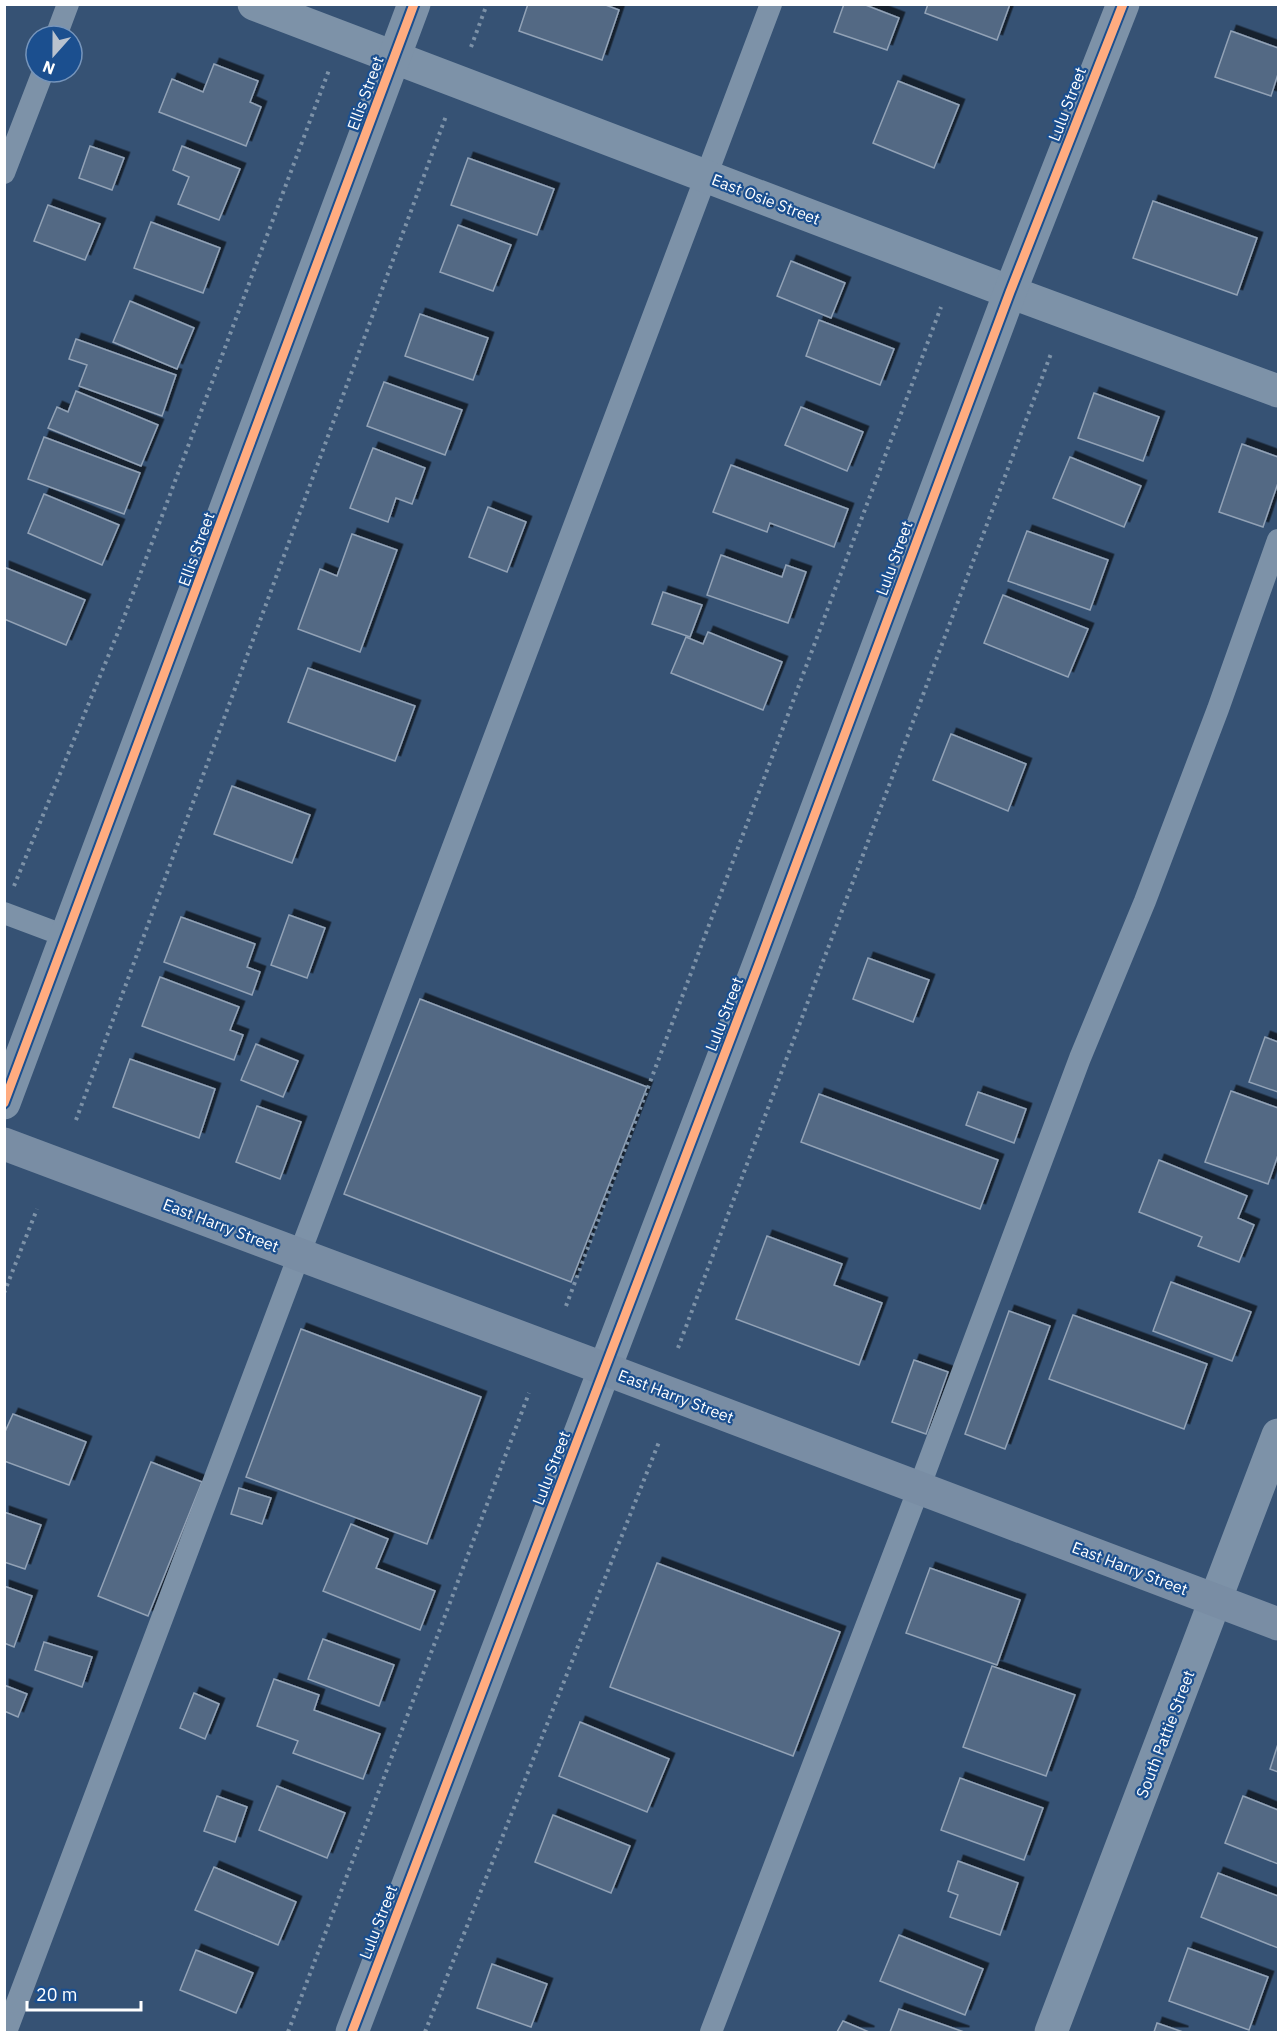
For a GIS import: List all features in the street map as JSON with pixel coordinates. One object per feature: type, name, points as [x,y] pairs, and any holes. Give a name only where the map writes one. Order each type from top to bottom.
[{"type":"main road","name":"East Harry Street","points":[[4,1144],[1278,1624]]},
{"type":"street","name":"East Osie Street","points":[[254,4],[1010,292],[1278,391]]},
{"type":"street","name":"Ellis Street","points":[[4,1104],[15,1045],[68,938],[414,4]]},
{"type":"street","name":"Lulu Street","points":[[352,2032],[765,949],[1010,292],[1123,4]]},
{"type":"street","name":"South Pattie Street","points":[[1051,2032],[1278,1435]]},
{"type":"lane","points":[[60,24],[68,4]]},
{"type":"lane","points":[[6,2032],[771,4]]},
{"type":"lane","points":[[4,173],[38,84]]},
{"type":"lane","points":[[711,2032],[1080,1058],[1145,901],[1218,710],[1278,540]]},
{"type":"lane","points":[[4,913],[68,938]]},
{"type":"path","points":[[76,1120],[487,4]]},
{"type":"path","points":[[13,888],[123,620],[341,38]]},
{"type":"path","points":[[566,1306],[941,307]]},
{"type":"path","points":[[678,1348],[1052,351]]},
{"type":"path","points":[[4,1293],[37,1209]]},
{"type":"path","points":[[288,2032],[529,1393]]},
{"type":"path","points":[[425,2032],[659,1442]]},
{"type":"building","points":[[528,4],[603,4],[619,10],[602,60],[519,31]]},
{"type":"building","points":[[844,4],[863,4],[899,18],[887,50],[834,32]]},
{"type":"building","points":[[928,4],[1010,4],[997,40],[925,13]]},
{"type":"building","points":[[1231,31],[1278,48],[1278,74],[1271,96],[1215,77]]},
{"type":"building","points":[[214,64],[258,81],[250,102],[261,107],[246,146],[159,112],[172,79],[203,92]]},
{"type":"building","points":[[898,81],[959,105],[934,168],[873,143]]},
{"type":"building","points":[[90,146],[124,158],[112,190],[79,178]]},
{"type":"building","points":[[182,146],[240,169],[219,220],[178,204],[189,177],[173,170]]},
{"type":"building","points":[[468,158],[554,189],[537,235],[451,205]]},
{"type":"building","points":[[1153,201],[1257,238],[1237,295],[1133,258]]},
{"type":"building","points":[[48,205],[100,224],[85,260],[34,241]]},
{"type":"building","points":[[151,222],[220,248],[203,293],[134,268]]},
{"type":"building","points":[[458,225],[511,245],[493,291],[440,272]]},
{"type":"building","points":[[791,261],[845,283],[831,318],[777,296]]},
{"type":"building","points":[[130,301],[194,328],[177,369],[113,342]]},
{"type":"building","points":[[420,314],[488,338],[473,380],[405,356]]},
{"type":"building","points":[[819,320],[894,349],[880,385],[806,356]]},
{"type":"building","points":[[76,339],[176,375],[162,416],[79,386],[87,365],[69,359]]},
{"type":"building","points":[[384,382],[462,410],[445,455],[367,426]]},
{"type":"building","points":[[76,391],[158,425],[141,466],[48,428],[57,407],[68,412]]},
{"type":"building","points":[[1094,393],[1159,417],[1143,461],[1078,438]]},
{"type":"building","points":[[801,407],[863,432],[847,471],[785,445]]},
{"type":"building","points":[[44,437],[140,473],[124,514],[28,479]]},
{"type":"building","points":[[1242,444],[1278,457],[1278,483],[1263,527],[1219,512]]},
{"type":"building","points":[[373,448],[425,468],[412,504],[396,498],[388,522],[350,508]]},
{"type":"building","points":[[1070,457],[1141,486],[1124,527],[1053,498]]},
{"type":"building","points":[[731,465],[848,509],[834,547],[770,523],[767,532],[713,512]]},
{"type":"building","points":[[44,494],[119,525],[102,565],[28,533]]},
{"type":"building","points":[[488,507],[526,522],[507,572],[469,557]]},
{"type":"building","points":[[1027,531],[1108,560],[1090,610],[1008,581]]},
{"type":"building","points":[[352,534],[397,550],[360,652],[298,629],[320,569],[337,576]]},
{"type":"building","points":[[721,555],[782,577],[786,565],[806,572],[788,623],[707,595]]},
{"type":"building","points":[[4,567],[85,600],[66,645],[4,619]]},
{"type":"building","points":[[663,592],[702,605],[690,637],[652,624]]},
{"type":"building","points":[[1003,595],[1088,629],[1068,677],[984,643]]},
{"type":"building","points":[[708,632],[782,662],[763,710],[671,673],[686,637],[703,644]]},
{"type":"building","points":[[308,668],[415,706],[395,761],[288,722]]},
{"type":"building","points":[[951,734],[1026,764],[1008,811],[933,780]]},
{"type":"building","points":[[232,786],[310,815],[292,863],[214,834]]},
{"type":"building","points":[[289,915],[325,928],[307,978],[271,965]]},
{"type":"building","points":[[181,917],[255,944],[247,967],[260,972],[252,995],[164,962]]},
{"type":"building","points":[[868,958],[929,980],[913,1022],[853,999]]},
{"type":"building","points":[[160,977],[239,1007],[230,1030],[243,1035],[234,1060],[142,1026]]},
{"type":"building","points":[[420,999],[647,1087],[571,1282],[344,1194]]},
{"type":"building","points":[[1265,1037],[1278,1042],[1278,1092],[1249,1082]]},
{"type":"building","points":[[256,1044],[298,1061],[283,1097],[241,1080]]},
{"type":"building","points":[[130,1059],[215,1089],[199,1138],[113,1107]]},
{"type":"building","points":[[1231,1091],[1278,1108],[1278,1155],[1268,1184],[1205,1162]]},
{"type":"building","points":[[978,1092],[1026,1109],[1014,1143],[966,1125]]},
{"type":"building","points":[[819,1094],[998,1160],[980,1209],[801,1142]]},
{"type":"building","points":[[257,1106],[301,1122],[280,1179],[236,1162]]},
{"type":"building","points":[[1159,1160],[1247,1196],[1238,1218],[1254,1225],[1239,1262],[1198,1246],[1202,1237],[1139,1212]]},
{"type":"building","points":[[767,1236],[842,1264],[834,1285],[882,1303],[859,1365],[736,1319]]},
{"type":"building","points":[[1171,1282],[1251,1312],[1232,1361],[1153,1331]]},
{"type":"building","points":[[1009,1311],[1050,1326],[1005,1449],[965,1434]]},
{"type":"building","points":[[1073,1315],[1207,1364],[1184,1429],[1049,1379]]},
{"type":"building","points":[[301,1329],[481,1397],[427,1544],[246,1477]]},
{"type":"building","points":[[914,1360],[948,1372],[926,1434],[892,1422]]},
{"type":"building","points":[[13,1414],[86,1442],[69,1485],[4,1461],[4,1434]]},
{"type":"building","points":[[151,1462],[202,1482],[148,1616],[98,1596]]},
{"type":"building","points":[[239,1488],[271,1498],[262,1524],[231,1514]]},
{"type":"building","points":[[4,1512],[41,1525],[25,1569],[4,1562]]},
{"type":"building","points":[[351,1524],[388,1539],[376,1568],[435,1591],[420,1630],[323,1591]]},
{"type":"building","points":[[657,1563],[840,1632],[793,1756],[610,1687]]},
{"type":"building","points":[[930,1568],[1020,1600],[997,1665],[906,1633]]},
{"type":"building","points":[[4,1586],[32,1596],[14,1647],[4,1643]]},
{"type":"building","points":[[323,1639],[394,1665],[379,1706],[308,1679]]},
{"type":"building","points":[[44,1642],[92,1657],[82,1687],[35,1670]]},
{"type":"building","points":[[992,1666],[1075,1695],[1046,1776],[963,1747]]},
{"type":"building","points":[[274,1679],[319,1695],[314,1710],[380,1734],[363,1779],[293,1753],[298,1741],[257,1726]]},
{"type":"building","points":[[4,1685],[27,1694],[18,1717],[4,1711]]},
{"type":"building","points":[[194,1693],[219,1704],[205,1739],[180,1728]]},
{"type":"building","points":[[580,1722],[669,1759],[647,1812],[559,1776]]},
{"type":"building","points":[[1278,1744],[1278,1772],[1270,1769]]},
{"type":"building","points":[[960,1778],[1043,1808],[1024,1860],[941,1830]]},
{"type":"building","points":[[277,1786],[345,1813],[327,1858],[259,1830]]},
{"type":"building","points":[[217,1796],[247,1807],[235,1842],[204,1831]]},
{"type":"building","points":[[1243,1796],[1278,1810],[1278,1864],[1225,1843]]},
{"type":"building","points":[[553,1815],[630,1846],[611,1893],[535,1862]]},
{"type":"building","points":[[958,1861],[1018,1883],[1000,1935],[950,1917],[958,1895],[948,1891]]},
{"type":"building","points":[[214,1867],[296,1902],[278,1945],[195,1910]]},
{"type":"building","points":[[1218,1873],[1278,1896],[1278,1948],[1201,1917]]},
{"type":"building","points":[[899,1935],[983,1969],[965,2015],[880,1981]]},
{"type":"building","points":[[1188,1948],[1268,1977],[1249,2030],[1169,2001]]},
{"type":"building","points":[[196,1950],[253,1973],[236,2013],[180,1990]]},
{"type":"building","points":[[492,1964],[547,1984],[531,2027],[477,2008]]},
{"type":"building","points":[[899,2009],[964,2032],[890,2032]]},
{"type":"building","points":[[843,2021],[869,2032],[837,2032]]},
{"type":"building","points":[[1157,2023],[1183,2032],[1154,2032]]},
{"type":"cycle path","points":[[4,1103],[414,4]]},
{"type":"cycle path","points":[[352,2032],[760,961],[1010,292],[1123,4]]}]
